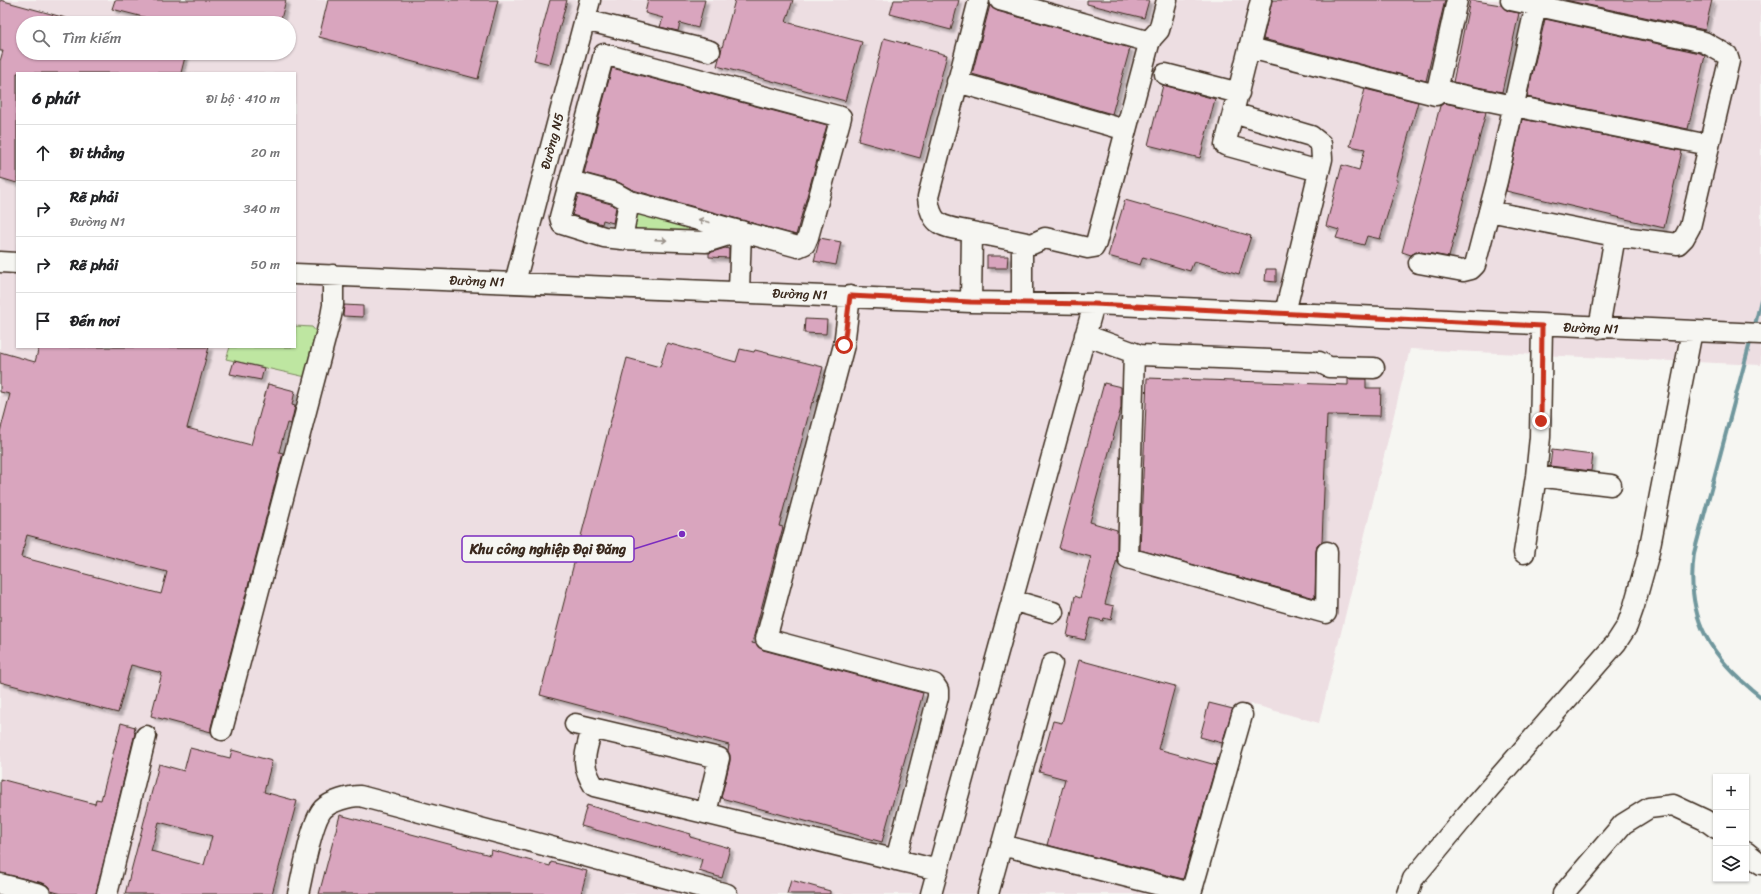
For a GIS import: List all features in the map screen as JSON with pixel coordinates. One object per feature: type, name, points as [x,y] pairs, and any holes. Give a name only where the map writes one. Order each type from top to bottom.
[{"type":"street","name":"Đường N5","points":[[515,282],[590,0]]},
{"type":"street","points":[[979,0],[928,197],[931,212],[936,222],[941,226],[1032,244],[1045,238],[1088,248],[1094,247],[1098,238],[1150,42],[1159,30],[1167,0]]},
{"type":"street","points":[[1000,0],[1052,7],[1150,42]]},
{"type":"street","points":[[1261,0],[1225,146],[1319,171]]},
{"type":"street","points":[[1250,48],[1436,95],[1457,0]]},
{"type":"street","points":[[1489,212],[1615,236],[1678,244],[1684,238],[1690,227],[1728,61],[1727,55],[1704,42],[1536,3],[1511,0]]},
{"type":"street","points":[[1419,263],[1463,271],[1471,269],[1475,265],[1498,181],[1536,3]]},
{"type":"street","points":[[585,20],[710,51]]},
{"type":"street","points":[[570,181],[615,193],[629,201],[741,231],[798,247],[805,244],[808,237],[841,117],[604,54],[560,217],[562,224],[604,237],[622,239],[706,242],[741,231]]},
{"type":"street","points":[[1165,74],[1238,93]]},
{"type":"street","points":[[957,82],[1126,130]]},
{"type":"street","points":[[1437,88],[1451,93],[1709,145]]},
{"type":"street","points":[[1233,113],[1311,136],[1321,144],[1322,159],[1285,313]]},
{"type":"street","points":[[622,239],[629,201]]},
{"type":"street","points":[[739,291],[741,231]]},
{"type":"street","points":[[971,302],[972,232]]},
{"type":"street","points":[[1599,328],[1615,236]]},
{"type":"street","points":[[1022,242],[1022,303]]},
{"type":"street","points":[[0,262],[16,263]]},
{"type":"street","name":"Đường N1","points":[[296,274],[739,291],[971,302],[1094,304],[1542,326],[1761,334]]},
{"type":"street","points":[[222,730],[331,316],[333,305],[333,275]]},
{"type":"street","points":[[850,296],[844,345],[766,639],[934,684],[938,690],[938,697],[896,860]]},
{"type":"street","points":[[931,894],[1094,304]]},
{"type":"street","points":[[1524,553],[1536,476],[1541,421],[1542,326]]},
{"type":"street","points":[[1408,894],[1413,879],[1467,814],[1616,643],[1627,626],[1648,556],[1692,331]]},
{"type":"street","points":[[1085,335],[1134,353],[1148,356],[1319,362],[1329,367],[1374,368]]},
{"type":"street","points":[[1134,353],[1128,558],[1326,612],[1327,552]]},
{"type":"street","points":[[1536,476],[1611,485]]},
{"type":"street","points":[[1012,600],[1053,612]]},
{"type":"street","points":[[988,894],[1052,664]]},
{"type":"street","points":[[1002,845],[1169,891],[1191,893],[1242,715]]},
{"type":"street","points":[[706,813],[719,758],[584,726],[584,764],[586,774],[594,786],[938,870]]},
{"type":"street","points":[[107,894],[146,736]]},
{"type":"street","points":[[298,894],[316,819],[324,808],[349,796],[360,796],[727,894]]},
{"type":"street","points":[[1563,894],[1623,824],[1650,808],[1673,805],[1705,820],[1713,826]]},
{"type":"street","points":[[1749,854],[1761,864]]},
{"type":"street","points":[[0,884],[40,894]]},
{"type":"shaded area","points":[[0,0],[1761,0],[1761,365],[1410,349],[1319,723],[1251,704],[1199,894],[0,894]]},
{"type":"green space","points":[[635,211],[689,225],[688,234],[633,233]]},
{"type":"green space","points":[[296,326],[312,327],[317,333],[306,377],[226,359],[230,348],[296,348]]},
{"type":"building","points":[[0,0],[58,16],[16,16],[16,60],[184,60],[181,72],[16,72],[16,183],[0,178],[0,61],[3,51],[0,51]]},
{"type":"building","points":[[115,0],[286,0],[282,16],[140,16],[112,9]]},
{"type":"building","points":[[328,0],[498,0],[478,79],[319,37]]},
{"type":"building","points":[[550,0],[567,0],[550,64],[534,60]]},
{"type":"building","points":[[648,0],[705,0],[698,28],[680,23],[678,31],[660,27],[663,18],[645,13]]},
{"type":"building","points":[[735,0],[793,0],[786,22],[862,42],[845,101],[717,66]]},
{"type":"building","points":[[894,0],[959,0],[951,30],[890,14]]},
{"type":"building","points":[[1087,0],[1149,0],[1144,18],[1087,4]]},
{"type":"building","points":[[1272,0],[1445,0],[1426,81],[1263,39]]},
{"type":"building","points":[[1470,0],[1501,5],[1508,11],[1519,13],[1502,92],[1453,82]]},
{"type":"building","points":[[1565,0],[1712,0],[1705,30]]},
{"type":"building","points":[[990,5],[997,11],[1130,48],[1112,114],[972,74]]},
{"type":"building","points":[[1545,19],[1700,53],[1705,56],[1688,129],[1527,97]]},
{"type":"building","points":[[884,38],[947,55],[920,158],[858,141]]},
{"type":"building","points":[[612,68],[827,125],[796,235],[633,190],[618,182],[584,173]]},
{"type":"building","points":[[1163,85],[1215,99],[1200,158],[1148,145]]},
{"type":"building","points":[[1365,89],[1418,102],[1396,180],[1398,180],[1380,239],[1367,236],[1364,245],[1336,238],[1339,230],[1326,226],[1342,165],[1359,170],[1365,149],[1350,146]]},
{"type":"building","points":[[1444,103],[1486,112],[1449,257],[1421,252],[1416,252],[1411,255],[1402,252],[1440,106]]},
{"type":"building","points":[[1522,119],[1682,151],[1664,228],[1506,191]]},
{"type":"building","points":[[578,195],[611,204],[616,207],[613,223],[603,220],[602,224],[572,215]]},
{"type":"building","points":[[1125,200],[1251,236],[1239,274],[1194,261],[1190,271],[1143,257],[1140,265],[1108,256]]},
{"type":"building","points":[[820,238],[841,242],[836,265],[814,261]]},
{"type":"building","points":[[725,248],[729,249],[729,258],[709,257],[709,253]]},
{"type":"building","points":[[987,256],[1008,256],[1007,268],[987,268]]},
{"type":"building","points":[[1266,269],[1276,269],[1276,282],[1265,281]]},
{"type":"building","points":[[344,305],[363,306],[363,317],[343,316]]},
{"type":"building","points":[[805,319],[827,320],[826,334],[804,333]]},
{"type":"building","points":[[667,343],[736,362],[740,349],[754,352],[755,350],[823,367],[813,403],[812,402],[779,526],[783,527],[752,643],[756,644],[763,650],[923,693],[882,842],[721,798],[730,761],[728,751],[729,745],[540,695],[627,358],[660,367]]},
{"type":"building","points":[[39,348],[209,348],[187,428],[251,445],[268,384],[295,391],[292,405],[295,406],[291,424],[287,423],[279,452],[283,453],[211,727],[211,732],[151,716],[162,673],[131,665],[118,713],[0,682],[0,432],[10,394],[0,392],[0,352],[35,362]],"holes":[[[27,535],[167,572],[161,594],[21,557]]]},
{"type":"building","points":[[234,361],[264,368],[261,380],[230,374]]},
{"type":"building","points":[[1147,378],[1348,385],[1348,379],[1366,379],[1366,388],[1381,388],[1380,416],[1327,415],[1322,542],[1317,546],[1316,552],[1315,598],[1140,550]]},
{"type":"building","points":[[1104,383],[1121,387],[1121,408],[1090,522],[1117,530],[1117,559],[1105,604],[1114,606],[1111,620],[1104,618],[1103,621],[1091,618],[1085,640],[1067,636],[1075,596],[1080,598],[1091,557],[1059,548]]},
{"type":"building","points":[[1552,450],[1593,455],[1591,471],[1550,466]]},
{"type":"building","points":[[1079,660],[1175,686],[1158,749],[1216,765],[1183,879],[1047,845],[1065,779],[1039,772],[1053,721],[1062,723]]},
{"type":"building","points":[[1209,703],[1233,709],[1222,743],[1200,737]]},
{"type":"building","points":[[121,723],[135,727],[135,733],[96,894],[62,894],[51,891],[48,886],[43,883],[0,873],[0,779],[95,804],[96,799],[101,800]]},
{"type":"building","points":[[190,748],[230,758],[232,750],[272,761],[264,792],[297,801],[272,894],[125,894],[159,764],[184,771]],"holes":[[[159,822],[212,836],[204,865],[151,851]]]},
{"type":"building","points":[[587,805],[691,834],[690,837],[730,848],[722,878],[699,871],[702,859],[581,826]]},
{"type":"building","points":[[340,815],[490,855],[491,850],[550,866],[551,862],[587,871],[581,894],[319,894]]},
{"type":"building","points":[[791,880],[830,891],[830,894],[787,894]]},
{"type":"waterway","points":[[1754,329],[1761,300]]},
{"type":"waterway","points":[[1751,339],[1694,553],[1692,577],[1698,617],[1705,635],[1715,652],[1728,667],[1761,697]]},
{"type":"place","name":"Khu công nghiệp Đại Đăng","points":[[682,534]]},
{"type":"route","points":[[844,345],[850,296],[971,302],[1094,304],[1542,326],[1541,421]]}]
